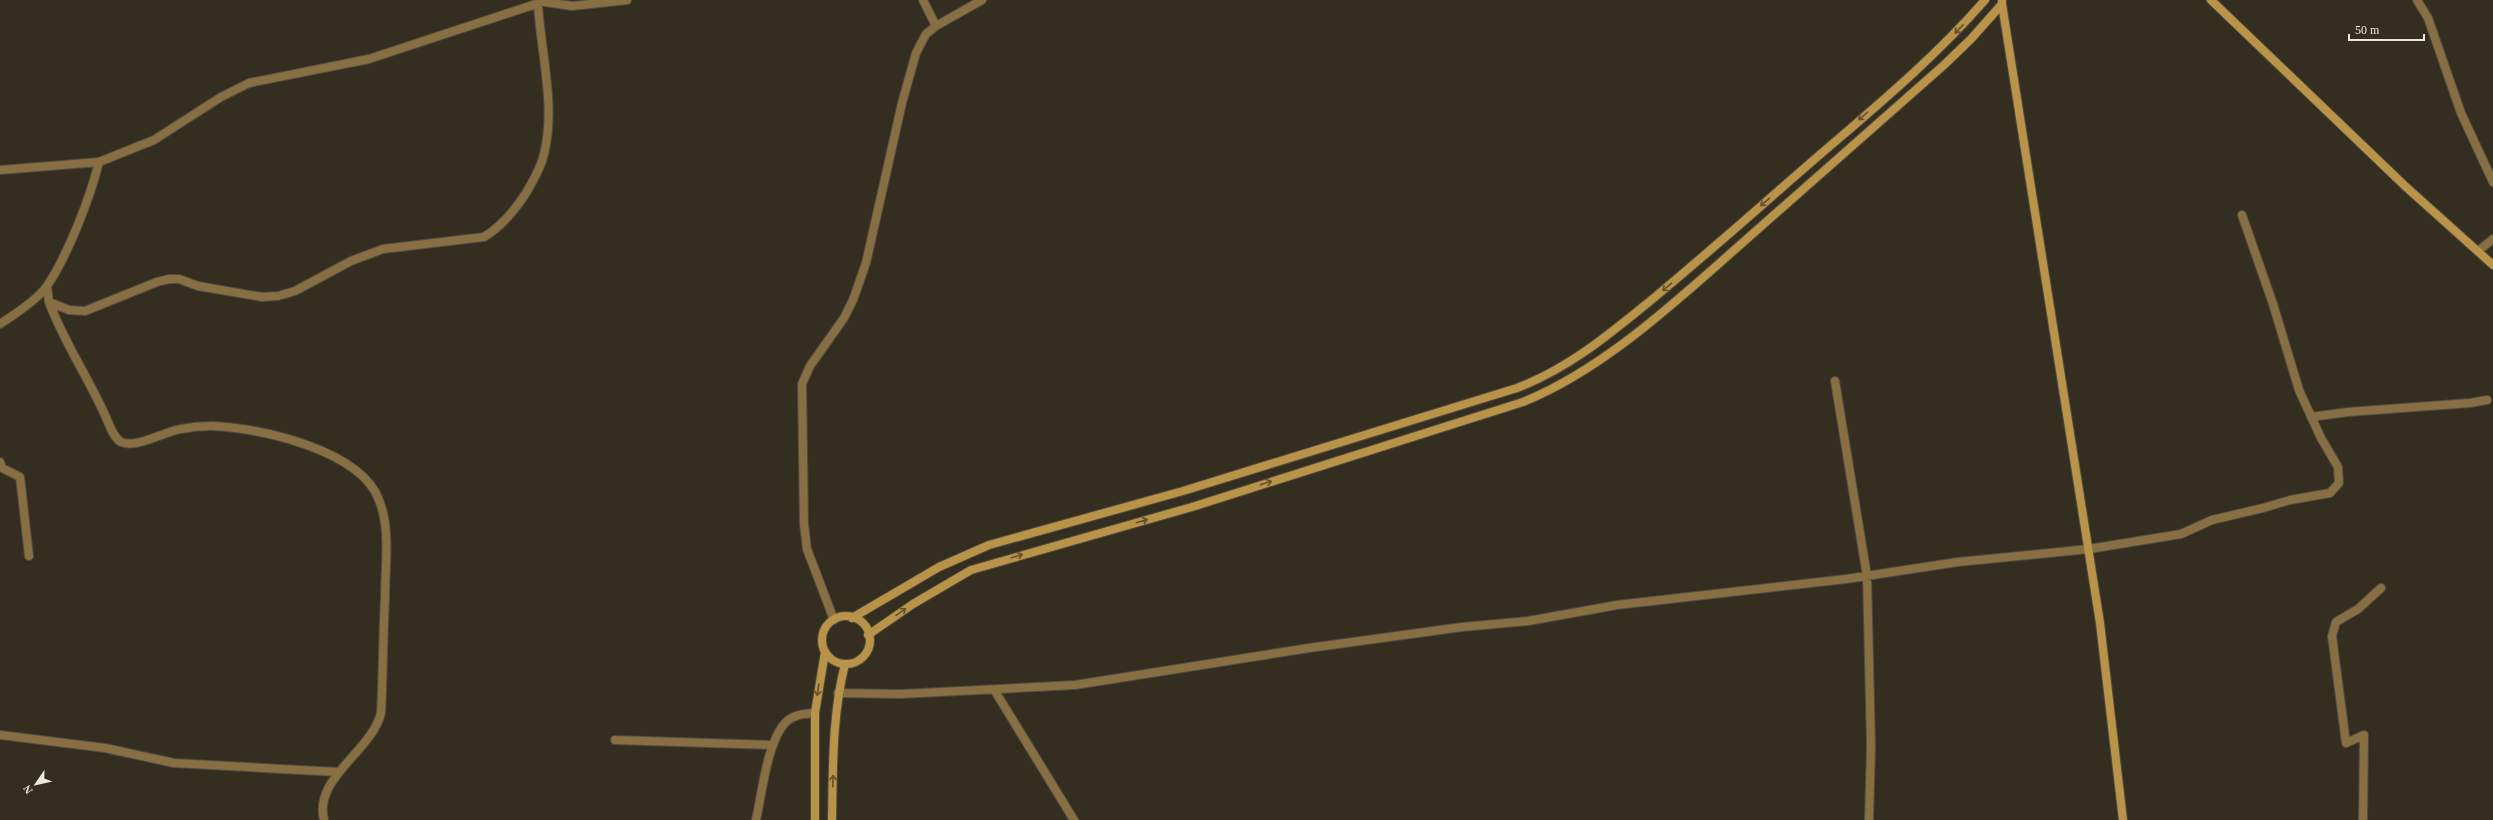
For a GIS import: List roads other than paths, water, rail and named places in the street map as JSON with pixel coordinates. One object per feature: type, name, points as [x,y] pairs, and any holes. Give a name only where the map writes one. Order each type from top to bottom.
[{"type":"street","points":[[0,170],[99,162],[154,140],[221,97],[249,83],[369,59],[544,2],[572,6],[627,0]]},
{"type":"street","points":[[923,0],[936,26]]},
{"type":"street","points":[[834,620],[807,549],[804,524],[802,384],[810,366],[844,318],[853,300],[866,263],[902,103],[916,53],[926,34],[936,26],[982,0]]},
{"type":"street","points":[[815,820],[815,713],[825,652],[823,634],[834,620],[852,618],[939,567],[989,545],[1206,484],[1517,388],[1561,368],[1578,357],[1638,311],[1697,262],[1934,54],[1985,0]]},
{"type":"street","points":[[2211,0],[2404,186],[2493,265]]},
{"type":"street","points":[[2418,0],[2428,18],[2461,113],[2493,182]]},
{"type":"street","points":[[49,302],[69,310],[85,311],[157,282],[169,279],[179,279],[198,286],[262,297],[278,296],[295,291],[351,261],[383,249],[484,237],[494,231],[514,210],[535,178],[544,154],[549,119],[544,2]]},
{"type":"street","points":[[868,635],[913,604],[972,570],[1192,507],[1523,402],[1568,380],[1648,322],[1707,273],[1944,65],[1971,39],[2002,2]]},
{"type":"street","points":[[2002,2],[2100,623],[2123,820]]},
{"type":"street","points":[[0,324],[47,287],[74,231],[99,162]]},
{"type":"street","points":[[838,693],[868,695],[995,691],[1075,685],[1309,648],[1462,627],[1528,621],[1618,605],[1867,576],[1958,562],[2089,549],[2181,534],[2212,520],[2264,508],[2290,500],[2330,493],[2339,484],[2338,467],[2311,417],[2299,390],[2274,304],[2242,215]]},
{"type":"street","points":[[2478,251],[2493,239]]},
{"type":"street","points":[[47,287],[49,302],[58,327],[97,398],[115,436],[122,442],[131,444],[181,429],[211,426],[272,433],[312,445],[356,471],[370,485],[379,498],[386,539],[381,713],[376,730],[338,772],[324,799],[321,810],[324,820]]},
{"type":"street","points":[[1835,381],[1867,576],[1871,746],[1869,820]]},
{"type":"street","points":[[2311,417],[2348,412],[2470,404],[2486,400]]},
{"type":"street","points":[[0,462],[2,468],[20,477],[30,556]]},
{"type":"street","points":[[2363,820],[2364,735],[2346,743],[2332,636],[2336,622],[2358,609],[2381,588]]},
{"type":"street","points":[[825,652],[834,661],[845,664],[862,657],[868,647],[868,635],[862,624],[852,618]]},
{"type":"street","points":[[832,820],[834,722],[838,693],[845,664]]},
{"type":"street","points":[[995,691],[1074,820]]},
{"type":"street","points":[[756,820],[773,745],[786,722],[798,715],[815,713]]},
{"type":"street","points":[[0,735],[105,748],[174,764],[338,772]]},
{"type":"street","points":[[615,740],[773,745]]}]
